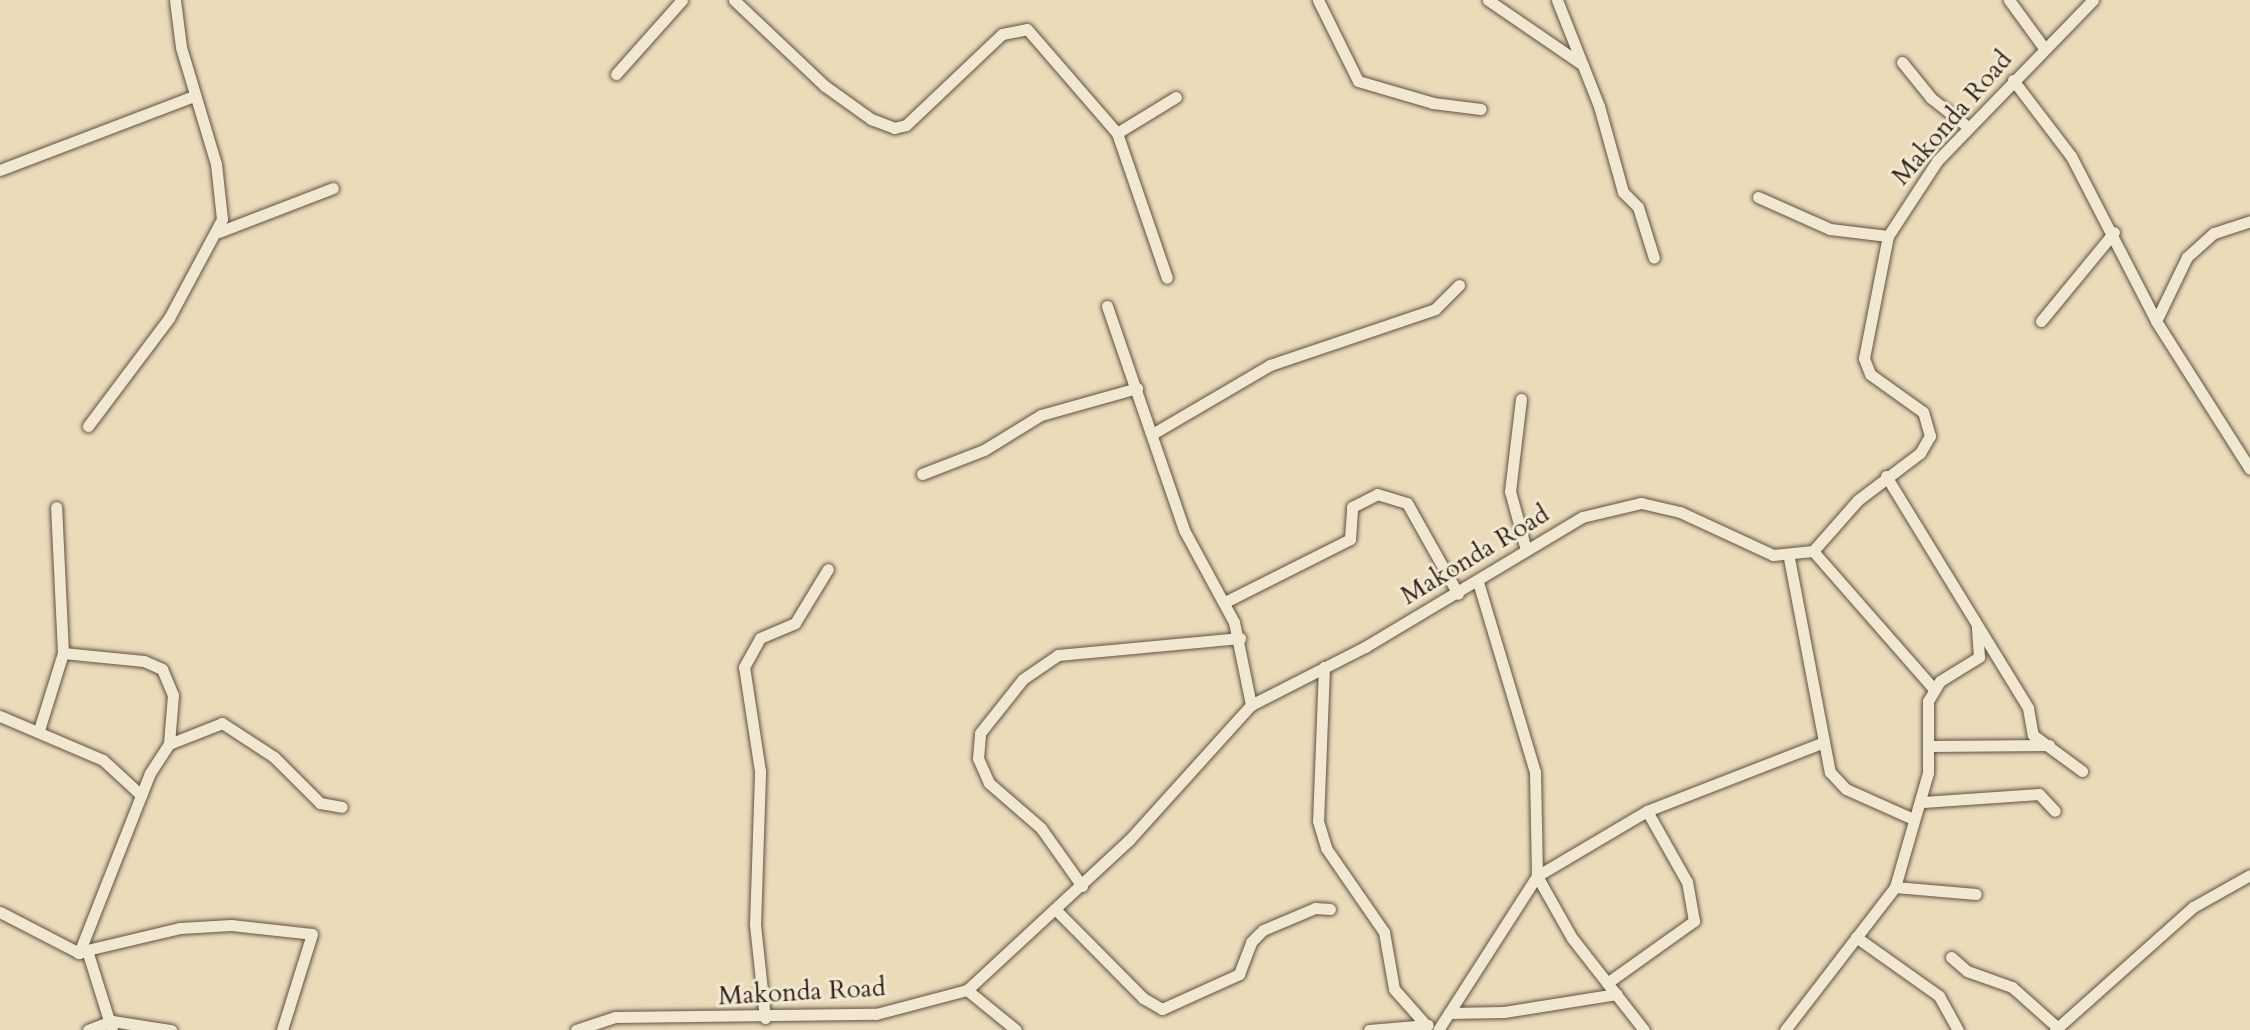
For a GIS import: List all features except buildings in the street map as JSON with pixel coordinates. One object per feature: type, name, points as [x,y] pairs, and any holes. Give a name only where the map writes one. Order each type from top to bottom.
[{"type":"street","points":[[88,426],[169,318],[219,232],[220,183],[194,96],[175,0]]},
{"type":"street","points":[[616,74],[682,0]]},
{"type":"street","points":[[734,0],[825,86],[885,125],[906,125],[1002,34],[1019,28],[1034,35],[1117,133],[1167,278]]},
{"type":"street","points":[[1318,0],[1358,81],[1433,103],[1481,109]]},
{"type":"street","points":[[1488,0],[1583,65]]},
{"type":"street","points":[[1557,0],[1583,65],[1614,170],[1623,192],[1638,207],[1654,258]]},
{"type":"street","points":[[2009,0],[2044,48]]},
{"type":"street","name":"Makonda Road","points":[[576,1030],[615,1017],[765,1018],[876,1014],[967,990],[1082,886],[1251,705],[1458,594],[1582,517],[1641,503],[1680,512],[1789,558],[1813,551],[1886,476],[1920,453],[1930,436],[1923,412],[1870,374],[1864,358],[1888,236],[1914,189],[1968,127],[2086,3]]},
{"type":"street","points":[[1902,62],[1931,98],[1968,127]]},
{"type":"street","points":[[2013,80],[2071,156],[2114,232],[2156,321],[2250,469]]},
{"type":"street","points":[[0,170],[194,96]]},
{"type":"street","points":[[1117,133],[1176,97]]},
{"type":"street","points":[[219,232],[333,188]]},
{"type":"street","points":[[1758,197],[1830,229],[1888,236]]},
{"type":"street","points":[[2156,321],[2187,257],[2214,233],[2250,221]]},
{"type":"street","points":[[2041,321],[2114,232]]},
{"type":"street","points":[[1154,433],[1258,370],[1435,309],[1459,285]]},
{"type":"street","points":[[1107,306],[1154,433],[1184,530],[1225,602],[1240,638],[1251,705]]},
{"type":"street","points":[[922,474],[984,450],[1041,415],[1137,388]]},
{"type":"street","points":[[1521,399],[1510,491],[1526,550]]},
{"type":"street","points":[[1886,476],[2028,708],[2033,735],[2054,745],[2082,771]]},
{"type":"street","points":[[1225,602],[1350,539],[1352,507],[1377,494],[1407,503],[1458,594]]},
{"type":"street","points":[[39,730],[63,653],[56,507]]},
{"type":"street","points":[[1813,551],[1934,689]]},
{"type":"street","points":[[1789,558],[1821,743],[1830,772],[1846,789],[1913,819]]},
{"type":"street","points":[[765,1018],[755,925],[760,771],[744,667],[760,638],[795,623],[828,569]]},
{"type":"street","points":[[1478,582],[1535,772],[1537,876],[1607,983],[1644,1030]]},
{"type":"street","points":[[1785,1030],[1895,887],[1913,819],[1923,802],[1930,746],[1927,711],[1934,689],[1979,657],[1977,626]]},
{"type":"street","points":[[1082,886],[1041,828],[984,774],[976,744],[987,722],[1023,679],[1064,653],[1240,638]]},
{"type":"street","points":[[63,653],[144,661],[162,669],[173,695],[169,744],[141,795],[83,951],[112,1026]]},
{"type":"street","points":[[1324,667],[1318,821],[1326,848],[1384,932],[1394,989],[1425,1024]]},
{"type":"street","points":[[0,716],[39,730],[103,760],[141,795]]},
{"type":"street","points":[[169,744],[222,723],[274,757],[320,803],[342,807]]},
{"type":"street","points":[[1369,1030],[1425,1024],[1439,1028],[1537,876],[1647,811],[1821,743]]},
{"type":"street","points":[[1930,746],[2054,745]]},
{"type":"street","points":[[1923,802],[2039,794],[2055,811]]},
{"type":"street","points":[[1607,983],[1694,921],[1687,882],[1647,811]]},
{"type":"street","points":[[1951,957],[1967,971],[2012,987],[2056,1029],[2193,907],[2250,875]]},
{"type":"street","points":[[1895,887],[1976,894]]},
{"type":"street","points":[[1056,910],[1143,998],[1162,1009],[1239,974],[1251,942],[1263,930],[1315,908],[1330,909]]},
{"type":"street","points":[[0,912],[83,951],[191,927],[312,934],[282,1030]]},
{"type":"street","points":[[1856,937],[1939,996],[1958,1030]]},
{"type":"street","points":[[967,990],[1016,1030]]},
{"type":"street","points":[[1449,1013],[1491,1014],[1617,994]]},
{"type":"street","points":[[88,1030],[112,1026],[171,1030]]}]
